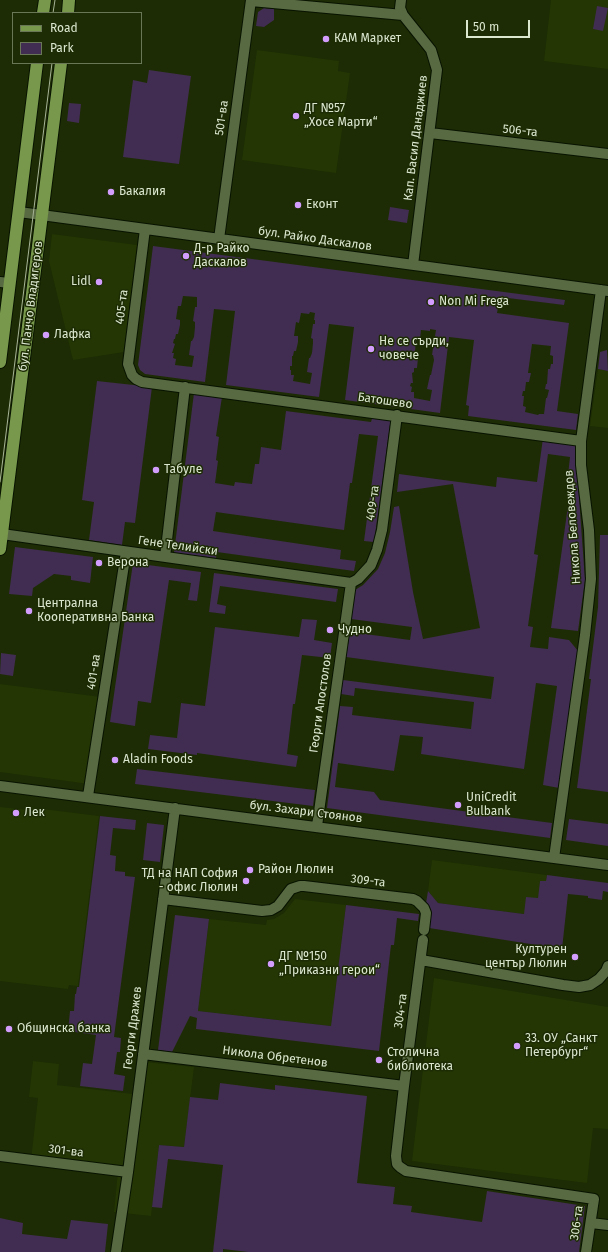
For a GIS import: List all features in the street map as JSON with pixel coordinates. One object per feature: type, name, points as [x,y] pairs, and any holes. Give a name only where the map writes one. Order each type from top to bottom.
[{"type":"main road","points":[[43,12],[45,0]]},
{"type":"main road","points":[[68,12],[69,0]]},
{"type":"main road","name":"бул. Панчо Владигеров","points":[[0,362],[5,283],[19,212],[37,64]]},
{"type":"main road","name":"бул. Панчо Владигеров","points":[[0,549],[61,64]]},
{"type":"street","points":[[251,0],[403,15],[400,8],[401,0]]},
{"type":"street","name":"501-ва","points":[[219,239],[251,0]]},
{"type":"street","name":"Кап. Васил Данаджиев","points":[[403,15],[431,50],[437,70],[413,265]]},
{"type":"street","name":"506-та","points":[[430,133],[608,154]]},
{"type":"street","name":"бул. Райко Даскалов","points":[[19,212],[604,290]]},
{"type":"street","name":"405-та","points":[[142,382],[132,375],[128,364],[145,229]]},
{"type":"street","name":"Никола Беловеждов","points":[[554,858],[585,635],[591,579],[589,530],[581,465],[582,441],[604,290]]},
{"type":"street","name":"Батошево","points":[[142,382],[582,441]]},
{"type":"street","points":[[165,557],[185,387]]},
{"type":"street","name":"409-та","points":[[351,583],[358,579],[371,564],[377,550],[382,530],[397,415]]},
{"type":"street","name":"Гене Телийски","points":[[2,534],[351,583]]},
{"type":"street","name":"401-ва","points":[[88,796],[126,552]]},
{"type":"street","name":"Георги Апостолов","points":[[317,826],[351,583]]},
{"type":"street","name":"бул. Захари Стоянов","points":[[0,786],[88,796],[608,865]]},
{"type":"street","name":"Георги Дражев","points":[[116,1252],[128,1172],[175,808]]},
{"type":"street","name":"309-та","points":[[163,899],[262,911],[271,910],[278,906],[291,889],[300,886],[413,899],[421,904],[426,913],[426,918]]},
{"type":"street","name":"304-та","points":[[426,918],[404,1086],[396,1156],[397,1164],[406,1171],[594,1198]]},
{"type":"street","points":[[421,960],[579,987],[590,985],[599,979],[606,971],[608,966]]},
{"type":"street","name":"Никола Обретенов","points":[[143,1054],[404,1086]]},
{"type":"street","name":"301-ва","points":[[0,1156],[128,1172]]},
{"type":"street","name":"306-та","points":[[586,1252],[594,1198]]},
{"type":"street","points":[[590,1223],[608,1225]]},
{"type":"shaded area","points":[[551,0],[608,0],[608,69],[544,61]]},
{"type":"shaded area","name":"ДГ №57 „Хосе Марти“","points":[[257,50],[339,61],[338,71],[350,73],[336,173],[242,160]]},
{"type":"shaded area","points":[[52,234],[137,245],[124,352],[73,360],[49,261]]},
{"type":"shaded area","points":[[598,369],[608,371],[608,428],[590,426]]},
{"type":"shaded area","points":[[0,684],[101,697],[89,784],[0,772]]},
{"type":"shaded area","points":[[0,807],[27,810],[27,807],[99,816],[78,986],[69,985],[68,989],[0,981]]},
{"type":"shaded area","points":[[432,860],[547,875],[546,881],[540,881],[538,899],[524,914],[438,903],[428,891]]},
{"type":"shaded area","name":"ДГ №150 „Приказни герои“","points":[[295,899],[346,905],[331,1026],[198,1011],[209,919],[266,925],[267,920],[274,919],[284,913]]},
{"type":"shaded area","name":"33. ОУ „Санкт Петербург“","points":[[434,978],[608,1007],[608,1129],[593,1128],[587,1183],[412,1161]]},
{"type":"shaded area","points":[[33,1061],[59,1064],[57,1085],[141,1095],[145,1062],[194,1067],[184,1147],[159,1145],[151,1216],[114,1212],[118,1171],[31,1160],[38,1098],[29,1097]]},
{"type":"green space","points":[[597,6],[608,8],[603,31],[593,29]]},
{"type":"green space","points":[[264,8],[274,9],[274,20],[264,27],[256,26],[258,12]]},
{"type":"green space","points":[[149,70],[191,76],[179,164],[123,157],[133,80],[147,83]]},
{"type":"green space","points":[[69,103],[81,104],[79,123],[67,121]]},
{"type":"green space","points":[[390,207],[409,210],[407,223],[388,220]]},
{"type":"green space","points":[[153,246],[565,300],[564,305],[500,297],[497,313],[569,323],[557,411],[578,414],[576,430],[468,416],[469,406],[466,405],[474,340],[449,337],[440,413],[345,400],[354,327],[329,324],[319,397],[226,385],[235,311],[214,309],[205,382],[145,374],[140,370],[138,365]],"holes":[[[183,296],[197,297],[197,307],[195,307],[193,321],[195,322],[194,337],[191,341],[189,355],[194,356],[192,367],[175,365],[176,359],[173,358],[174,353],[172,353],[175,344],[173,343],[174,339],[176,334],[178,334],[180,325],[180,320],[176,319],[178,306],[181,306]],[[310,312],[315,313],[315,324],[313,324],[311,338],[313,339],[312,353],[309,358],[307,372],[312,373],[310,384],[293,381],[294,375],[291,375],[290,370],[290,366],[292,366],[292,356],[294,351],[296,351],[298,342],[298,336],[294,336],[296,322],[299,323],[301,313],[309,314]],[[430,329],[436,330],[432,355],[434,360],[427,389],[432,390],[430,401],[414,398],[414,392],[411,392],[412,387],[410,386],[411,383],[413,383],[412,373],[414,372],[414,368],[417,368],[418,353],[415,352],[416,339],[420,340],[421,330],[430,331]],[[532,344],[551,346],[550,355],[553,356],[553,364],[551,364],[550,369],[548,369],[547,384],[545,389],[549,390],[546,398],[544,414],[538,415],[525,412],[526,407],[523,406],[524,396],[522,396],[523,391],[525,391],[526,382],[529,382],[531,373],[528,373]]]},
{"type":"green space","points":[[607,350],[608,371],[598,369],[600,352]]},
{"type":"green space","points":[[97,381],[152,387],[135,523],[125,522],[122,545],[89,540],[94,502],[82,500]]},
{"type":"green space","points":[[194,393],[222,397],[216,436],[219,437],[215,483],[234,486],[235,482],[252,484],[255,464],[259,464],[261,447],[281,450],[286,411],[371,422],[373,415],[391,417],[374,542],[364,541],[378,436],[359,434],[352,483],[350,483],[344,530],[216,512],[213,531],[341,550],[340,559],[356,561],[354,571],[217,552],[216,558],[174,553]]},
{"type":"green space","points":[[543,438],[575,442],[585,580],[578,631],[551,628],[571,484],[567,484],[570,457],[548,454],[534,554],[538,555],[528,626],[533,627],[530,647],[548,649],[549,637],[569,640],[578,651],[559,788],[543,785],[557,686],[536,683],[524,769],[421,754],[423,737],[400,735],[394,771],[338,763],[335,787],[374,792],[380,800],[552,823],[550,838],[327,808],[340,706],[353,707],[352,715],[471,729],[474,702],[355,688],[354,696],[341,694],[343,680],[491,699],[494,677],[346,657],[350,632],[410,640],[412,627],[351,619],[355,590],[363,585],[378,569],[385,553],[394,507],[399,506],[413,592],[423,639],[480,628],[453,484],[397,492],[399,474],[496,487],[497,477],[537,482]]},
{"type":"green space","points":[[600,535],[608,535],[608,792],[577,788],[591,679],[589,679],[598,607]]},
{"type":"green space","points":[[15,547],[93,557],[90,583],[71,580],[71,576],[54,574],[33,588],[32,596],[9,594]]},
{"type":"green space","points":[[133,563],[201,572],[197,601],[188,600],[191,583],[169,580],[151,703],[138,701],[135,726],[110,722]]},
{"type":"green space","points":[[214,573],[338,589],[336,602],[220,586],[217,604],[226,606],[225,614],[209,612]]},
{"type":"green space","points":[[302,619],[317,620],[314,640],[332,643],[330,658],[302,655],[295,704],[293,704],[287,754],[298,756],[296,767],[197,753],[197,755],[148,749],[150,735],[177,738],[181,703],[205,706],[215,627],[299,637]]},
{"type":"green space","points":[[1,653],[16,655],[13,676],[0,674]]},
{"type":"green space","points":[[137,769],[315,790],[313,806],[135,784]]},
{"type":"green space","points":[[100,816],[136,820],[135,830],[113,828],[110,855],[116,856],[115,871],[125,872],[125,876],[135,877],[114,1037],[121,1038],[120,1052],[117,1052],[114,1074],[125,1076],[123,1091],[80,1086],[83,1063],[92,1064],[96,1035],[68,1031],[70,1011],[74,1011],[75,994],[77,987],[79,987]]},
{"type":"green space","points":[[569,819],[608,824],[608,846],[566,840]]},
{"type":"green space","points":[[147,823],[164,825],[160,862],[143,860]]},
{"type":"green space","points":[[547,875],[608,883],[608,892],[603,891],[602,900],[588,898],[588,896],[568,894],[562,949],[429,928],[426,903],[428,891],[438,903],[524,914],[526,897],[538,898],[540,881],[546,881]]},
{"type":"green space","points":[[346,905],[419,914],[418,921],[397,918],[394,945],[391,945],[379,1051],[196,1029],[197,1018],[190,1016],[172,1052],[158,1050],[175,915],[209,919],[198,1011],[331,1026]]},
{"type":"green space","points":[[220,1083],[275,1090],[275,1085],[367,1096],[357,1183],[395,1187],[393,1204],[412,1206],[411,1212],[482,1222],[487,1191],[585,1206],[579,1252],[248,1252],[223,1249],[223,1252],[213,1252],[223,1165],[168,1159],[162,1208],[152,1207],[159,1145],[184,1147],[190,1097],[218,1100]]},
{"type":"green space","points":[[0,1218],[23,1223],[22,1234],[67,1239],[71,1220],[108,1224],[105,1252],[0,1252]]},
{"type":"tram line","points":[[53,12],[55,0]]},
{"type":"tram line","points":[[0,482],[52,64]]},
{"type":"place","name":"КАМ Маркет","points":[[326,39]]},
{"type":"place","name":"ДГ №57 „Хосе Марти“","points":[[296,116]]},
{"type":"place","name":"Бакалия","points":[[111,192]]},
{"type":"place","name":"Еконт","points":[[298,205]]},
{"type":"place","name":"Д-р Райко Даскалов","points":[[186,256]]},
{"type":"place","name":"Lidl","points":[[99,282]]},
{"type":"place","name":"Non Mi Frega","points":[[431,302]]},
{"type":"place","name":"Лафка","points":[[46,335]]},
{"type":"place","name":"Не се сърди, човече","points":[[371,349]]},
{"type":"place","name":"Табуле","points":[[156,470]]},
{"type":"place","name":"Верона","points":[[99,563]]},
{"type":"place","name":"Централна Кооперативна Банка","points":[[29,611]]},
{"type":"place","name":"Чудно","points":[[330,630]]},
{"type":"place","name":"Aladin Foods","points":[[115,760]]},
{"type":"place","name":"UniCredit Bulbank","points":[[458,805]]},
{"type":"place","name":"Лек","points":[[16,813]]},
{"type":"place","name":"Район Люлин","points":[[250,870]]},
{"type":"place","name":"ТД на НАП София - офис Люлин","points":[[246,881]]},
{"type":"place","name":"Културен център Люлин","points":[[575,957]]},
{"type":"place","name":"ДГ №150 „Приказни герои“","points":[[271,964]]},
{"type":"place","name":"Общинска банка","points":[[9,1029]]},
{"type":"place","name":"33. ОУ „Санкт Петербург“","points":[[517,1046]]},
{"type":"place","name":"Столична библиотека","points":[[379,1060]]}]
